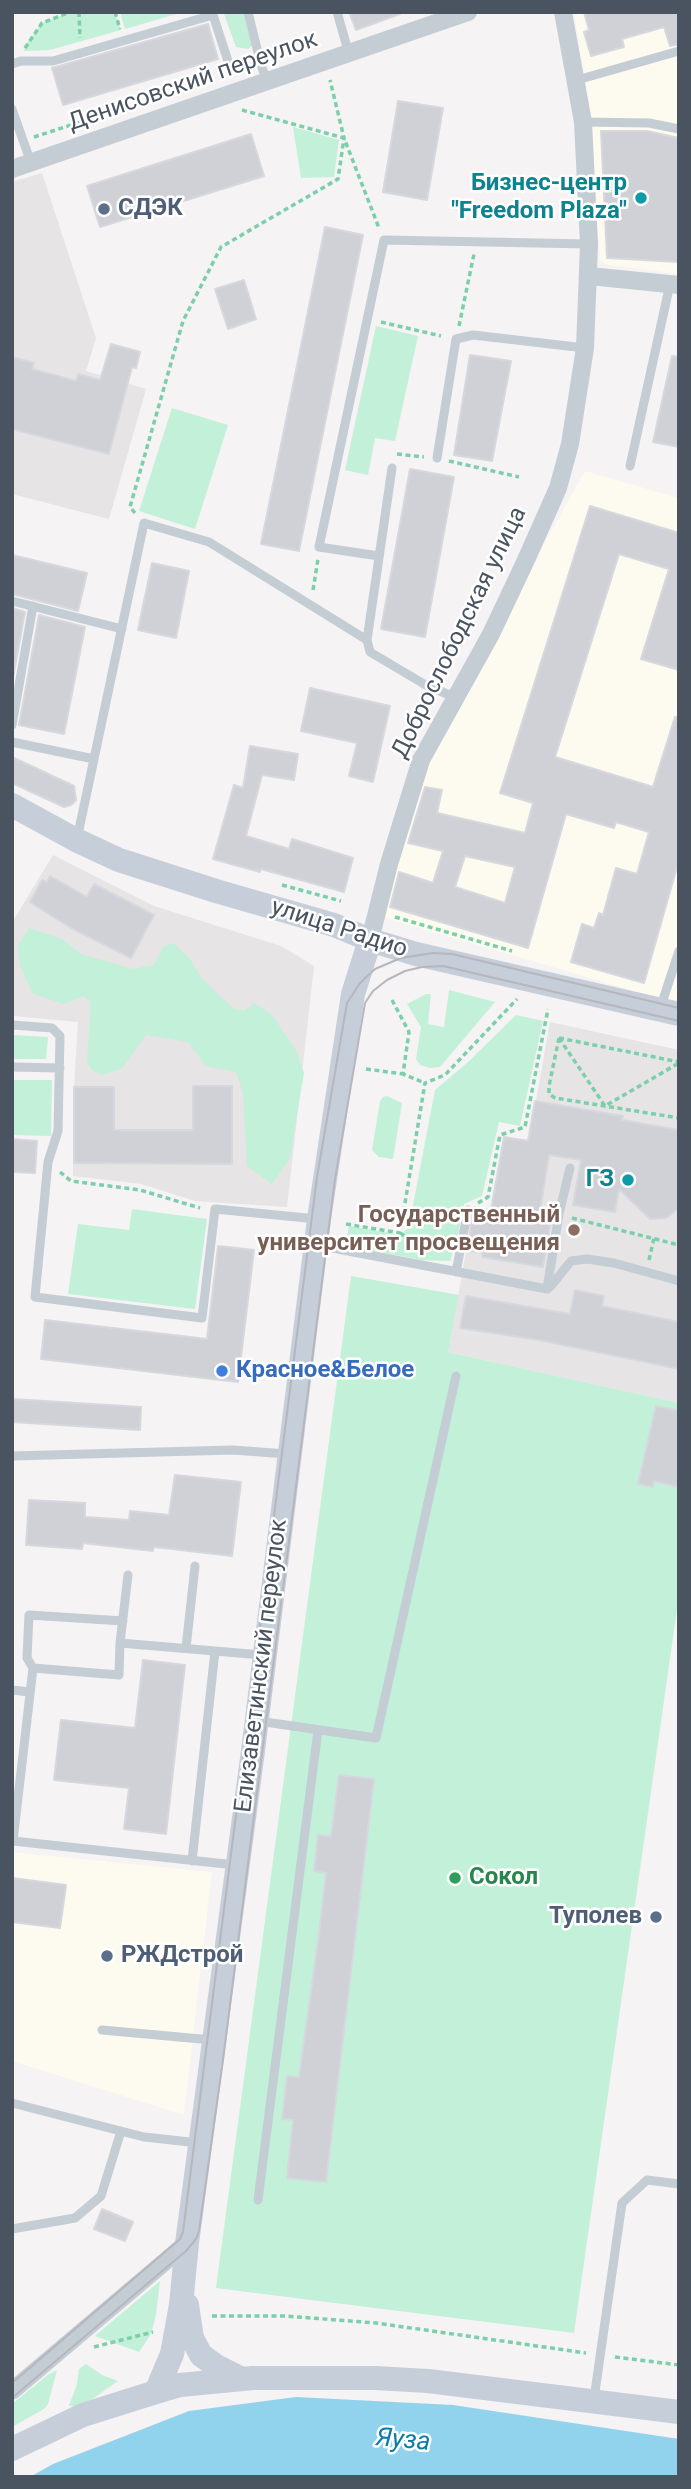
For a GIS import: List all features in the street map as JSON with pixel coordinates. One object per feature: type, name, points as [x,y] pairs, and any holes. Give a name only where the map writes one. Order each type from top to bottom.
[{"type":"street","name":"Денисовский переулок","points":[[12,169],[349,54],[443,16],[468,12]]},
{"type":"street","name":"Доброслободская улица","points":[[370,940],[389,864],[421,760],[491,634],[558,488],[570,444],[585,348],[589,244],[583,122],[564,12]]},
{"type":"street","points":[[589,276],[674,285]]},
{"type":"street","name":"улица Радио","points":[[12,804],[76,840],[119,859],[216,891],[334,925],[370,940],[416,954],[669,1012]]},
{"type":"street","name":"Елизаветинский переулок","points":[[156,2392],[172,2354],[184,2280],[319,1219],[353,995],[370,940]]},
{"type":"street","points":[[12,2391],[187,2243]]},
{"type":"street","points":[[184,2280],[192,2338],[201,2355],[242,2379]]},
{"type":"street","points":[[12,2449],[83,2415],[156,2392],[180,2385],[242,2379],[374,2378],[428,2381],[679,2412]]},
{"type":"lane","points":[[248,12],[267,82]]},
{"type":"lane","points":[[337,12],[349,54]]},
{"type":"lane","points":[[17,62],[52,61],[213,15],[228,61]]},
{"type":"lane","points":[[577,80],[679,51]]},
{"type":"lane","points":[[12,109],[31,163]]},
{"type":"lane","points":[[583,122],[649,123],[679,129]]},
{"type":"lane","points":[[379,556],[319,547],[384,240],[589,244]]},
{"type":"lane","points":[[630,466],[674,285]]},
{"type":"lane","points":[[437,458],[456,339],[473,335],[585,348]]},
{"type":"lane","points":[[392,468],[368,640],[370,652],[424,684],[454,697]]},
{"type":"lane","points":[[76,840],[144,523],[209,542],[368,640]]},
{"type":"lane","points":[[12,601],[122,629]]},
{"type":"lane","points":[[12,724],[15,686],[33,606]]},
{"type":"lane","points":[[12,742],[94,759]]},
{"type":"lane","points":[[669,1012],[679,951]]},
{"type":"lane","points":[[12,1025],[52,1028],[60,1036],[58,1131],[48,1162],[35,1297],[202,1318],[215,1209],[319,1219]]},
{"type":"lane","points":[[12,1067],[60,1068]]},
{"type":"lane","points":[[547,1289],[559,1214],[570,1168]]},
{"type":"lane","points":[[456,1272],[468,1210]]},
{"type":"lane","points":[[316,1245],[547,1289],[571,1261],[587,1259],[679,1281]]},
{"type":"lane","points":[[256,1721],[376,1738],[456,1376]]},
{"type":"lane","points":[[12,1456],[233,1450],[288,1455]]},
{"type":"lane","points":[[186,1648],[195,1566]]},
{"type":"lane","points":[[33,1668],[119,1675],[128,1575]]},
{"type":"lane","points":[[123,1621],[29,1615],[27,1658],[33,1668],[13,1841],[238,1866]]},
{"type":"lane","points":[[120,1643],[264,1655]]},
{"type":"lane","points":[[192,1861],[215,1651]]},
{"type":"lane","points":[[12,1690],[30,1692]]},
{"type":"lane","points":[[258,2200],[318,1730]]},
{"type":"lane","points":[[102,2030],[214,2041]]},
{"type":"lane","points":[[12,2103],[144,2137],[201,2143]]},
{"type":"lane","points":[[12,2229],[75,2218],[101,2196],[121,2131]]},
{"type":"lane","points":[[594,2402],[622,2203],[647,2180],[679,2184]]},
{"type":"path","points":[[17,62],[26,44],[43,23],[70,12]]},
{"type":"path","points":[[79,12],[80,53]]},
{"type":"path","points":[[326,62],[344,138],[384,240]]},
{"type":"path","points":[[237,108],[344,138]]},
{"type":"path","points":[[144,523],[130,507],[183,321],[221,247],[338,179],[344,138]]},
{"type":"path","points":[[368,320],[456,339],[476,243]]},
{"type":"path","points":[[311,605],[319,547]]},
{"type":"path","points":[[278,884],[341,901]]},
{"type":"path","points":[[390,915],[521,954]]},
{"type":"path","points":[[366,1069],[403,1074],[425,1083],[445,1075],[535,980]]},
{"type":"path","points":[[392,1000],[410,1032],[403,1074]]},
{"type":"path","points":[[468,1210],[488,1197],[500,1135],[525,1128],[548,1009]]},
{"type":"path","points":[[559,1038],[679,1062]]},
{"type":"path","points":[[559,1038],[549,1094],[555,1098],[679,1118]]},
{"type":"path","points":[[559,1038],[605,1106]]},
{"type":"path","points":[[605,1106],[679,1062]]},
{"type":"path","points":[[346,1224],[400,1233],[425,1083]]},
{"type":"path","points":[[48,1162],[71,1181],[140,1190],[193,1208]]},
{"type":"path","points":[[559,1214],[679,1245]]},
{"type":"path","points":[[647,1272],[654,1238]]},
{"type":"path","points":[[204,2316],[285,2316],[376,2323],[679,2365]]},
{"type":"path","points":[[82,2350],[153,2332]]},
{"type":"shaded area","points":[[574,12],[679,12],[679,274],[608,265],[600,260],[586,86]]},
{"type":"shaded area","points":[[42,173],[96,338],[86,371],[146,389],[109,519],[12,494],[12,182]]},
{"type":"shaded area","points":[[585,471],[679,498],[679,1001],[651,996],[372,914],[408,785]]},
{"type":"shaded area","points":[[53,855],[154,906],[281,946],[314,966],[287,1207],[195,1201],[141,1184],[73,1176],[78,1022],[14,1016],[13,921]]},
{"type":"shaded area","name":"Государственный университет просвещения","points":[[550,1022],[679,1050],[679,1403],[448,1352],[474,1207],[492,1210],[504,1137],[529,1140]]},
{"type":"shaded area","name":"РЖДстрой","points":[[12,1852],[212,1872],[184,2115],[12,2061]]},
{"type":"green space","points":[[70,12],[115,12],[121,30],[50,50],[24,51],[26,44],[42,23]]},
{"type":"green space","points":[[120,12],[183,12],[125,29]]},
{"type":"green space","points":[[246,12],[254,44],[248,49],[236,47],[224,14]]},
{"type":"green space","points":[[293,127],[339,140],[334,177],[301,178]]},
{"type":"green space","points":[[376,326],[418,336],[395,441],[375,438],[368,475],[345,470]]},
{"type":"green space","points":[[172,408],[228,425],[195,529],[139,511]]},
{"type":"green space","points":[[29,928],[62,939],[81,954],[133,969],[154,965],[163,947],[173,943],[190,959],[202,979],[234,1009],[245,1010],[254,1003],[272,1015],[297,1052],[304,1073],[290,1158],[272,1184],[247,1166],[243,1093],[236,1072],[206,1066],[188,1042],[146,1035],[122,1068],[102,1075],[93,1071],[87,1062],[91,1002],[83,996],[64,1004],[33,994],[20,966],[18,945]]},
{"type":"green space","points":[[449,990],[495,1002],[440,1067],[420,1065],[416,1059],[421,1027],[407,1004],[431,994],[428,1024],[444,1027]]},
{"type":"green space","points":[[516,1015],[543,1021],[520,1126],[499,1122],[482,1196],[464,1204],[450,1261],[421,1260],[345,1245],[349,1226],[400,1235],[406,1230],[435,1090]]},
{"type":"green space","points":[[12,1035],[48,1037],[46,1059],[12,1059]]},
{"type":"green space","points":[[12,1080],[52,1080],[51,1136],[12,1135]]},
{"type":"green space","points":[[387,1096],[402,1103],[393,1159],[379,1157],[372,1150],[380,1101]]},
{"type":"green space","points":[[132,1209],[207,1219],[195,1309],[68,1294],[78,1224],[129,1230]]},
{"type":"green space","name":"Сокол","points":[[351,1276],[459,1295],[448,1352],[679,1403],[679,1595],[574,2333],[216,2288]]},
{"type":"green space","points":[[160,2281],[151,2334],[139,2352],[95,2336]]},
{"type":"green space","points":[[86,2364],[102,2375],[118,2381],[91,2400],[69,2406],[79,2369]]},
{"type":"green space","points":[[57,2370],[48,2404],[12,2427],[12,2404]]},
{"type":"water","name":"Яуза","points":[[296,2397],[453,2405],[679,2439],[679,2477],[30,2477],[53,2464],[189,2411]]},
{"type":"building","points":[[349,12],[400,12],[400,14],[356,30]]},
{"type":"building","points":[[584,12],[679,12],[679,44],[670,46],[664,27],[622,39],[624,47],[591,56],[584,32],[589,30]]},
{"type":"building","points":[[208,24],[218,59],[63,105],[52,68]]},
{"type":"building","points":[[398,101],[443,108],[427,200],[383,192]]},
{"type":"building","name":"Бизнес-центр \"Freedom Plaza\"","points":[[601,131],[647,131],[679,138],[679,262],[607,258]]},
{"type":"building","points":[[251,134],[264,176],[100,227],[87,186]]},
{"type":"building","points":[[325,227],[363,235],[299,551],[261,544]]},
{"type":"building","points":[[244,280],[256,319],[228,329],[215,289]]},
{"type":"building","points":[[111,344],[140,352],[136,368],[132,367],[109,454],[12,429],[12,357],[34,363],[32,369],[76,381],[78,374],[100,380]]},
{"type":"building","points":[[470,355],[511,361],[492,461],[454,455]]},
{"type":"building","points":[[672,356],[679,357],[679,447],[653,442]]},
{"type":"building","points":[[410,469],[454,477],[425,637],[381,629]]},
{"type":"building","points":[[590,506],[679,533],[679,670],[641,659],[669,569],[619,554],[555,757],[653,787],[675,717],[679,717],[679,860],[644,983],[571,962],[582,924],[594,928],[599,913],[603,915],[616,868],[637,874],[649,832],[616,822],[614,828],[566,814],[528,948],[390,907],[399,872],[433,883],[443,851],[408,843],[425,787],[442,790],[437,813],[525,833],[533,803],[500,793]],"holes":[[[465,856],[515,867],[505,903],[455,887]]]},
{"type":"building","points":[[12,555],[87,573],[78,611],[12,594]]},
{"type":"building","points":[[152,563],[189,571],[176,638],[138,630]]},
{"type":"building","points":[[12,608],[25,612],[12,683]]},
{"type":"building","points":[[39,615],[85,627],[64,734],[19,725]]},
{"type":"building","points":[[310,688],[390,706],[373,782],[349,776],[357,743],[301,731]]},
{"type":"building","points":[[250,746],[298,754],[294,780],[262,775],[246,836],[289,849],[292,839],[353,858],[344,892],[213,859],[234,785],[243,788]]},
{"type":"building","points":[[12,757],[74,786],[76,800],[64,807],[12,783]]},
{"type":"building","points":[[50,876],[87,897],[94,884],[154,915],[131,958],[71,928],[30,902],[42,880],[47,882]]},
{"type":"building","points":[[193,1086],[232,1086],[232,1164],[74,1163],[74,1087],[114,1087],[114,1130],[193,1130]]},
{"type":"building","name":"ГЗ","points":[[535,1101],[623,1116],[622,1120],[679,1130],[679,1208],[666,1218],[650,1219],[619,1189],[615,1212],[573,1205],[581,1160],[549,1155],[539,1217],[551,1219],[543,1267],[482,1257],[483,1253],[467,1250],[474,1207],[491,1210],[504,1137],[528,1141]]},
{"type":"building","points":[[12,1139],[37,1141],[35,1173],[12,1172]]},
{"type":"building","points":[[218,1246],[254,1250],[238,1382],[41,1359],[45,1320],[207,1339]]},
{"type":"building","points":[[575,1290],[604,1296],[602,1306],[679,1322],[679,1369],[539,1340],[460,1328],[466,1296],[570,1314]]},
{"type":"building","points":[[12,1399],[141,1407],[140,1430],[12,1422]]},
{"type":"building","points":[[656,1406],[679,1411],[679,1487],[654,1481],[653,1487],[638,1484]]},
{"type":"building","points":[[175,1475],[241,1482],[232,1556],[154,1547],[153,1551],[83,1543],[82,1549],[26,1545],[29,1500],[85,1503],[85,1517],[129,1520],[130,1511],[169,1515]]},
{"type":"building","points":[[143,1660],[185,1665],[166,1834],[124,1829],[129,1788],[54,1780],[61,1720],[135,1728]]},
{"type":"building","points":[[339,1775],[374,1779],[326,2182],[287,2178],[293,2120],[282,2119],[287,2076],[299,2077],[319,1934],[326,1873],[314,1871],[318,1835],[331,1836]]},
{"type":"building","points":[[12,1878],[66,1885],[60,1928],[12,1922]]},
{"type":"building","points":[[102,2209],[133,2222],[125,2241],[94,2229]]},
{"type":"tram line","points":[[12,2383],[180,2239],[183,2232],[317,1177],[347,1003],[360,983],[375,969],[401,958],[433,953],[452,954],[679,1008]]},
{"type":"tram line","points":[[12,2398],[186,2251],[199,2231],[335,1179],[365,1003],[373,991],[405,971],[443,966],[679,1021]]},
{"type":"place","name":"Бизнес-центр \"Freedom Plaza\"","points":[[641,198]]},
{"type":"place","name":"СДЭК","points":[[104,209]]},
{"type":"place","name":"ГЗ","points":[[628,1180]]},
{"type":"place","name":"Государственный университет просвещения","points":[[574,1230]]},
{"type":"place","name":"Красное&Белое","points":[[222,1371]]},
{"type":"place","name":"Сокол","points":[[455,1878]]},
{"type":"place","name":"Туполев","points":[[656,1917]]},
{"type":"place","name":"РЖДстрой","points":[[107,1956]]}]
